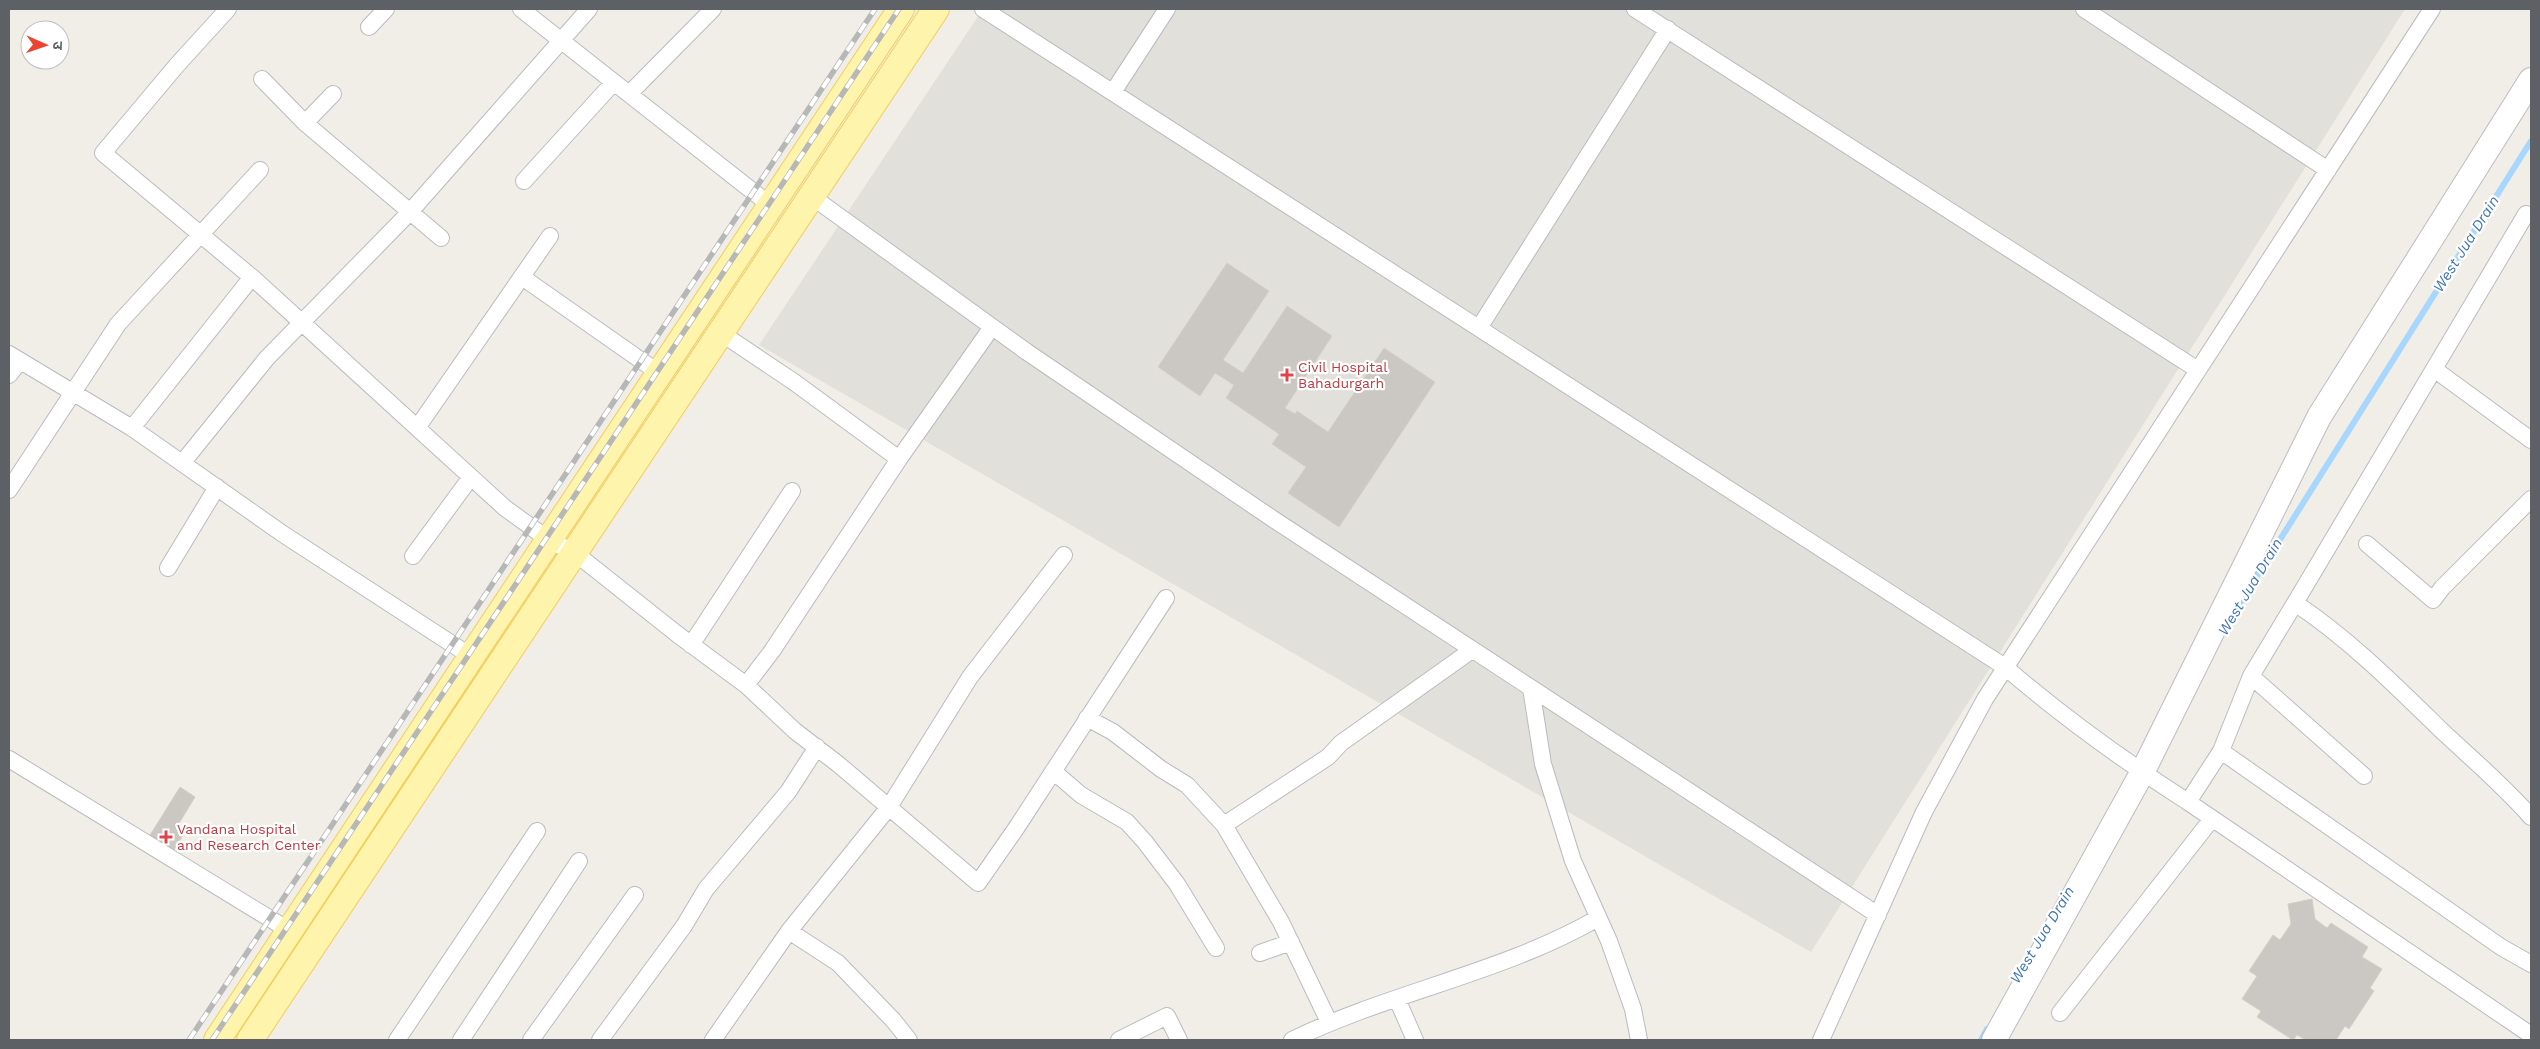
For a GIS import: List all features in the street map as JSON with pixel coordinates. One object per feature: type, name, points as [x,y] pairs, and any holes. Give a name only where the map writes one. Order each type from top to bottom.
[{"type":"main road","points":[[224,1031],[901,9]]},
{"type":"main road","points":[[254,1039],[936,9]]},
{"type":"main road","points":[[1994,1040],[2142,773],[2319,416],[2531,80]]},
{"type":"street","points":[[228,9],[177,65],[103,153],[252,277],[504,508],[549,540],[575,553],[691,645],[746,685],[795,731],[817,747],[978,883],[1087,718],[1113,684],[1166,598]]},
{"type":"street","points":[[369,28],[386,9]]},
{"type":"street","points":[[521,9],[770,205]]},
{"type":"street","points":[[183,462],[267,358],[300,322],[409,213],[589,9]]},
{"type":"street","points":[[629,94],[713,9]]},
{"type":"street","points":[[983,9],[2005,668],[2055,710],[2142,773],[2188,802],[2211,820],[2531,1035]]},
{"type":"street","points":[[1113,92],[1167,9]]},
{"type":"street","points":[[1635,9],[2198,370]]},
{"type":"street","points":[[2084,9],[2328,170]]},
{"type":"street","points":[[1821,1040],[1924,812],[1985,698],[2432,9]]},
{"type":"street","points":[[1479,328],[1668,30]]},
{"type":"street","points":[[262,79],[305,123],[440,238]]},
{"type":"street","points":[[524,181],[614,82]]},
{"type":"street","points":[[305,123],[333,94]]},
{"type":"street","points":[[9,490],[118,324],[260,170]]},
{"type":"street","points":[[811,196],[992,327],[1256,508],[1878,915]]},
{"type":"street","points":[[2188,802],[2221,751],[2251,676],[2434,369],[2530,213]]},
{"type":"street","points":[[417,428],[550,236]]},
{"type":"street","points":[[132,428],[252,277]]},
{"type":"street","points":[[522,277],[659,373]]},
{"type":"street","points":[[746,685],[772,650],[899,459],[992,327]]},
{"type":"street","points":[[721,332],[794,382],[899,459]]},
{"type":"street","points":[[9,375],[14,358],[132,428],[335,568],[472,657]]},
{"type":"street","points":[[2434,369],[2531,440]]},
{"type":"street","points":[[413,556],[471,477]]},
{"type":"street","points":[[168,568],[217,486]]},
{"type":"street","points":[[691,645],[792,491]]},
{"type":"street","points":[[2367,544],[2433,600],[2442,588],[2531,499]]},
{"type":"street","points":[[713,1040],[789,931],[889,807],[970,677],[1064,555]]},
{"type":"street","points":[[2295,603],[2321,620],[2376,668],[2510,792],[2531,817]]},
{"type":"street","points":[[1224,824],[1328,757],[1341,743],[1472,650]]},
{"type":"street","points":[[2251,676],[2364,776]]},
{"type":"street","points":[[1531,688],[1544,764],[1573,861],[1598,918],[1633,1009],[1639,1040]]},
{"type":"street","points":[[1087,718],[1113,732],[1161,769],[1188,785],[1224,824],[1291,942],[1329,1022]]},
{"type":"street","points":[[600,1040],[684,926],[706,889],[788,792],[817,747]]},
{"type":"street","points":[[2221,751],[2501,947],[2531,964]]},
{"type":"street","points":[[9,759],[290,931]]},
{"type":"street","points":[[1053,771],[1081,795],[1127,822],[1177,884],[1216,948]]},
{"type":"street","points":[[2060,1013],[2211,820]]},
{"type":"street","points":[[397,1040],[537,831]]},
{"type":"street","points":[[461,1040],[579,861]]},
{"type":"street","points":[[532,1040],[635,895]]},
{"type":"street","points":[[1292,1040],[1329,1022],[1514,957],[1576,931],[1598,918]]},
{"type":"street","points":[[789,931],[838,963],[893,1020],[909,1040]]},
{"type":"street","points":[[1260,953],[1291,942]]},
{"type":"street","points":[[1397,999],[1415,1040]]},
{"type":"street","points":[[1119,1040],[1167,1016],[1179,1040]]},
{"type":"street","points":[[224,1031],[254,1039]]},
{"type":"shaded area","points":[[983,9],[2405,9],[1811,952],[759,345]]},
{"type":"building","points":[[1227,263],[1269,291],[1223,360],[1243,373],[1287,306],[1332,336],[1285,408],[1295,414],[1297,411],[1328,432],[1384,348],[1435,382],[1339,527],[1288,493],[1306,467],[1272,444],[1279,434],[1226,398],[1234,385],[1215,373],[1200,396],[1158,367]]},
{"type":"building","points":[[180,787],[195,797],[178,825],[186,830],[171,855],[147,840]]},
{"type":"building","points":[[2312,899],[2315,919],[2327,928],[2331,923],[2368,947],[2362,957],[2382,969],[2370,988],[2374,991],[2349,1029],[2345,1026],[2336,1040],[2306,1040],[2297,1035],[2293,1040],[2257,1017],[2261,1011],[2242,999],[2257,976],[2249,971],[2273,935],[2280,940],[2291,924],[2288,904]]},
{"type":"waterway","name":"West Jua Drain","points":[[2237,608],[2531,141]]},
{"type":"waterway","name":"West Jua Drain","points":[[1981,1040],[1987,1029]]},
{"type":"railway","points":[[189,1040],[875,9]]},
{"type":"railway","points":[[212,1040],[899,9]]},
{"type":"place","name":"Civil Hospital Bahadurgarh","points":[[1287,375]]},
{"type":"place","name":"Vandana Hospital and Research Center","points":[[166,837]]}]
